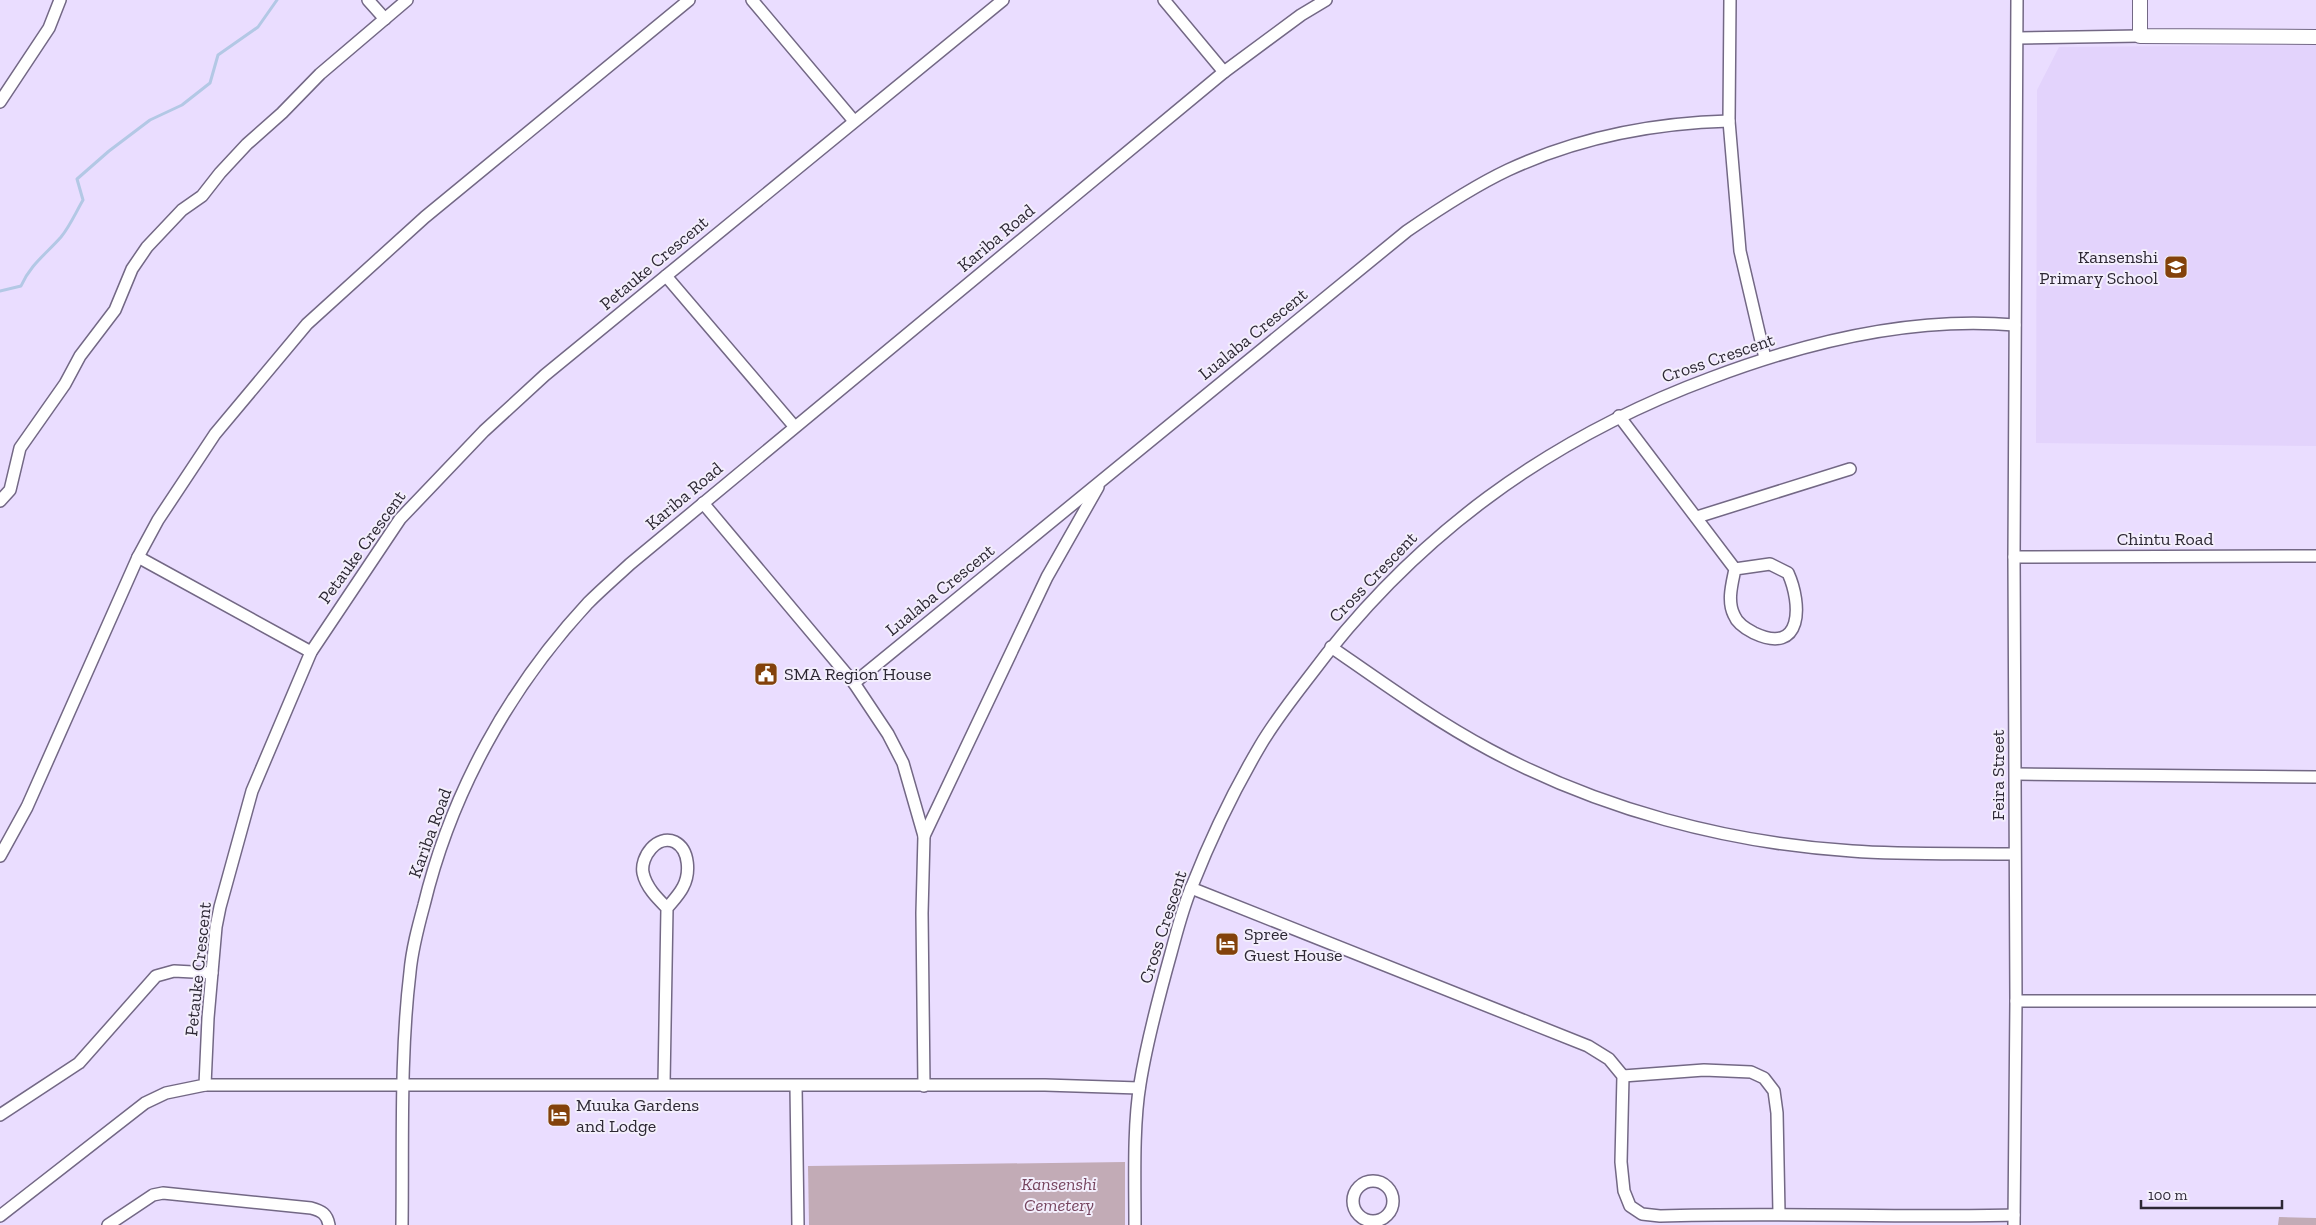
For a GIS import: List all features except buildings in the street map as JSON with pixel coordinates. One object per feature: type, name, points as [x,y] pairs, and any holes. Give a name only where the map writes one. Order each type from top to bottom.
[{"type":"street","points":[[0,102],[49,28],[60,0]]},
{"type":"street","points":[[368,0],[385,19]]},
{"type":"street","points":[[0,502],[10,490],[20,448],[65,384],[80,356],[115,310],[124,286],[147,247],[175,216],[206,192],[220,173],[247,144],[333,62],[407,0]]},
{"type":"street","points":[[0,856],[27,807],[138,557],[158,520],[215,434],[307,324],[425,217],[689,0]]},
{"type":"street","points":[[752,0],[854,121]]},
{"type":"street","name":"Petauke Crescent","points":[[205,1084],[212,973],[218,919],[246,809],[269,748],[311,652],[391,531],[420,496],[512,403],[1003,0]]},
{"type":"street","points":[[1164,0],[1224,72]]},
{"type":"street","name":"Kariba Road","points":[[402,1225],[403,1084],[408,993],[417,934],[440,850],[476,765],[518,691],[589,602],[630,564],[794,426],[1224,72],[1294,20],[1326,0]]},
{"type":"street","points":[[1730,0],[1729,121],[1740,252],[1765,358]]},
{"type":"street","name":"Feira Street","points":[[2014,1220],[2016,1001],[2014,854],[2016,774],[2014,557],[2017,0]]},
{"type":"street","points":[[2140,0],[2140,36]]},
{"type":"street","points":[[2018,38],[2140,36],[2316,37]]},
{"type":"street","name":"Lualaba Crescent","points":[[854,683],[1407,231],[1477,186],[1508,170],[1557,150],[1601,138],[1688,122],[1729,121]]},
{"type":"street","points":[[666,276],[794,426]]},
{"type":"street","name":"Cross Crescent","points":[[1135,1225],[1139,1088],[1160,990],[1190,888],[1223,816],[1260,745],[1332,646],[1373,599],[1427,546],[1472,508],[1535,464],[1619,416],[1660,397],[1765,358],[1832,341],[1905,328],[1977,321],[2015,325]]},
{"type":"street","points":[[1619,416],[1697,516],[1735,569],[1730,602],[1734,617],[1746,629],[1760,636],[1777,638],[1786,636],[1794,628],[1798,602],[1788,573],[1770,564],[1735,569]]},
{"type":"street","points":[[1697,516],[1850,469]]},
{"type":"street","points":[[924,836],[1003,666],[1068,535],[1102,479]]},
{"type":"street","points":[[703,503],[854,683],[897,749],[908,778],[924,836],[922,913],[924,1086]]},
{"type":"street","points":[[1052,520],[1068,535]]},
{"type":"street","name":"Chintu Road","points":[[2014,557],[2316,556]]},
{"type":"street","points":[[138,557],[311,652]]},
{"type":"street","points":[[1332,646],[1413,704],[1491,750],[1573,789],[1674,823],[1753,839],[1851,851],[2014,854]]},
{"type":"street","points":[[2016,774],[2316,777]]},
{"type":"street","points":[[664,1084],[667,908],[684,887],[688,862],[684,850],[675,842],[665,841],[656,844],[648,852],[643,873],[648,886],[667,908]]},
{"type":"street","points":[[1190,888],[1588,1046],[1609,1059],[1622,1076],[1621,1162],[1624,1191],[1630,1206],[1642,1214],[1660,1216],[1779,1213],[2014,1220]]},
{"type":"street","points":[[0,1115],[78,1063],[156,976],[166,972],[212,973]]},
{"type":"street","points":[[2016,1001],[2316,1001]]},
{"type":"street","points":[[1622,1076],[1704,1070],[1751,1072],[1764,1078],[1774,1090],[1777,1113],[1779,1213]]},
{"type":"street","points":[[0,1216],[145,1103],[166,1093],[205,1084],[1046,1085],[1139,1088]]},
{"type":"street","points":[[796,1086],[798,1225]]},
{"type":"street","points":[[108,1225],[153,1195],[163,1193],[311,1208],[323,1212],[327,1217],[328,1225]]},
{"type":"shaded area","name":"Kansenshi Primary School","points":[[2316,45],[2316,446],[2036,443],[2037,90],[2059,47]]},
{"type":"green space","name":"Kansenshi Cemetery","points":[[1125,1162],[1125,1225],[809,1225],[808,1166]]},
{"type":"green space","points":[[2279,1217],[2316,1218],[2316,1225],[2278,1225]]},
{"type":"waterway","points":[[0,291],[21,286],[34,266],[64,233],[83,200],[77,179],[109,151],[150,120],[182,105],[210,83],[218,55],[258,27],[277,0]]},
{"type":"place","name":"Kansenshi Primary School","points":[[2176,267]]},
{"type":"place","name":"SMA Region House","points":[[766,674]]},
{"type":"place","name":"Spree Guest House","points":[[1227,944]]},
{"type":"place","name":"Muuka Gardens and Lodge","points":[[559,1115]]}]
